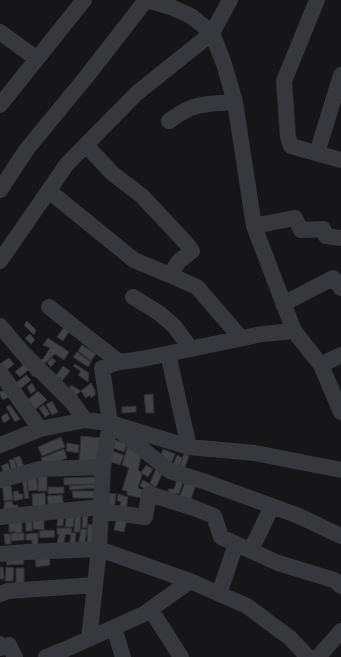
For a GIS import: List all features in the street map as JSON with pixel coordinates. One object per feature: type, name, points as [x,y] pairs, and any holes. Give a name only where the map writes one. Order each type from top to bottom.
[{"type":"street","points":[[0,105],[84,0]]},
{"type":"street","points":[[0,190],[27,149],[87,76],[146,0],[172,3],[212,33],[224,64],[235,102],[254,226],[294,332],[321,364],[341,412]]},
{"type":"street","points":[[3,251],[49,191],[67,164],[137,93],[212,33],[230,0]]},
{"type":"street","points":[[317,0],[284,81],[288,137],[291,146],[341,160]]},
{"type":"street","points":[[0,32],[37,59]]},
{"type":"street","points":[[317,153],[341,75]]},
{"type":"street","points":[[169,121],[193,107],[235,102]]},
{"type":"street","points":[[86,145],[112,173],[142,196],[186,242],[192,251],[179,261],[170,275]]},
{"type":"street","points":[[49,191],[134,260],[196,287],[241,338]]},
{"type":"street","points":[[254,226],[295,218],[301,230],[323,229],[326,236],[341,238]]},
{"type":"street","points":[[283,304],[334,278],[341,288]]},
{"type":"street","points":[[133,297],[159,313],[174,326],[191,348]]},
{"type":"street","points":[[49,307],[119,362]]},
{"type":"street","points":[[0,326],[23,353],[72,402],[85,420]]},
{"type":"street","points":[[89,639],[99,549],[103,466],[110,423],[102,368],[119,362],[168,354],[262,334],[294,332]]},
{"type":"street","points":[[168,354],[189,447]]},
{"type":"street","points":[[321,364],[341,356]]},
{"type":"street","points":[[0,372],[40,429]]},
{"type":"street","points":[[0,445],[40,429],[85,420],[110,423],[189,447],[255,454],[341,470]]},
{"type":"street","points":[[110,423],[170,471],[203,481],[299,516],[341,536]]},
{"type":"street","points":[[0,480],[40,470],[103,466]]},
{"type":"street","points":[[0,517],[101,509],[145,517],[149,494],[214,516],[221,537],[278,562],[334,580],[341,586]]},
{"type":"street","points":[[251,550],[272,506]]},
{"type":"street","points":[[219,594],[236,544]]},
{"type":"street","points":[[0,554],[99,549],[190,581],[247,606],[290,638],[308,657]]},
{"type":"street","points":[[46,657],[144,614],[190,581]]},
{"type":"street","points":[[0,594],[8,591],[95,585]]},
{"type":"street","points":[[151,610],[181,657]]},
{"type":"street","points":[[114,628],[124,657]]},
{"type":"street","points":[[318,657],[341,630]]},
{"type":"street","points":[[0,644],[2,648],[10,645],[15,657]]},
{"type":"building","points":[[27,321],[36,330],[34,335],[24,325]]},
{"type":"building","points":[[67,323],[72,327],[63,341],[57,337]]},
{"type":"building","points":[[30,334],[35,340],[31,344],[25,338]]},
{"type":"building","points":[[48,338],[69,352],[64,360],[55,354],[43,365],[39,360],[43,359],[50,348],[43,345]]},
{"type":"building","points":[[82,345],[96,354],[91,361],[78,351]]},
{"type":"building","points":[[77,352],[91,362],[88,367],[73,357]]},
{"type":"building","points":[[24,357],[39,373],[34,377],[28,370],[20,377],[15,372],[23,365],[20,361]]},
{"type":"building","points":[[9,358],[14,364],[3,373],[0,364]]},
{"type":"building","points":[[52,358],[56,361],[51,367],[47,363]]},
{"type":"building","points":[[75,364],[89,373],[88,382],[78,375],[81,371],[73,366]]},
{"type":"building","points":[[63,366],[70,371],[62,381],[60,377],[55,384],[52,381]]},
{"type":"building","points":[[26,375],[31,380],[16,392],[12,386]]},
{"type":"building","points":[[32,383],[36,390],[31,394],[27,387]]},
{"type":"building","points":[[91,383],[95,390],[95,395],[91,398],[90,395],[86,398],[81,391]]},
{"type":"building","points":[[71,385],[81,391],[75,396],[69,389]]},
{"type":"building","points":[[8,388],[12,395],[3,400],[0,392]]},
{"type":"building","points":[[38,391],[47,400],[32,412],[24,403]]},
{"type":"building","points":[[153,394],[154,413],[146,413],[144,395]]},
{"type":"building","points":[[52,401],[58,412],[52,415],[46,404]]},
{"type":"building","points":[[10,405],[20,419],[15,422],[6,407]]},
{"type":"building","points":[[44,405],[50,414],[45,417],[39,408]]},
{"type":"building","points":[[136,406],[136,412],[122,413],[122,407]]},
{"type":"building","points":[[7,413],[10,419],[4,423],[1,417]]},
{"type":"building","points":[[81,436],[102,438],[99,465],[79,463]]},
{"type":"building","points":[[61,437],[65,447],[42,456],[38,447]]},
{"type":"building","points":[[115,440],[127,444],[124,452],[113,448]]},
{"type":"building","points":[[67,443],[79,445],[78,453],[66,451]]},
{"type":"building","points":[[128,445],[142,453],[138,470],[142,475],[138,488],[144,490],[142,498],[127,495],[127,491],[122,490],[129,468],[122,465]]},
{"type":"building","points":[[64,449],[67,458],[44,467],[41,458]]},
{"type":"building","points":[[163,449],[175,454],[171,464],[159,459]]},
{"type":"building","points":[[109,450],[124,455],[120,465],[106,460]]},
{"type":"building","points":[[184,454],[189,456],[183,472],[178,470]]},
{"type":"building","points":[[177,455],[183,458],[178,470],[172,467]]},
{"type":"building","points":[[20,456],[25,469],[19,471],[14,458]]},
{"type":"building","points":[[14,459],[18,472],[12,473],[9,460]]},
{"type":"building","points":[[8,463],[12,476],[6,478],[1,466]]},
{"type":"building","points":[[146,465],[153,469],[148,477],[141,473]]},
{"type":"building","points":[[157,466],[164,470],[156,487],[150,483]]},
{"type":"building","points":[[38,474],[47,474],[47,491],[38,491]]},
{"type":"building","points":[[36,475],[38,490],[28,491],[27,476]]},
{"type":"building","points":[[26,476],[29,498],[25,499],[22,477]]},
{"type":"building","points":[[96,477],[96,484],[64,485],[64,478]]},
{"type":"building","points":[[10,480],[13,500],[4,501],[2,481]]},
{"type":"building","points":[[143,480],[155,487],[152,493],[140,486]]},
{"type":"building","points":[[177,480],[183,482],[179,494],[176,493],[173,501],[168,489],[174,489]]},
{"type":"building","points":[[186,480],[196,484],[189,505],[178,501]]},
{"type":"building","points":[[96,484],[96,488],[70,490],[69,486]]},
{"type":"building","points":[[48,487],[64,487],[64,493],[48,494]]},
{"type":"building","points":[[18,491],[19,494],[23,494],[23,499],[14,501],[13,492]]},
{"type":"building","points":[[72,491],[95,491],[96,498],[73,498]]},
{"type":"building","points":[[45,493],[46,509],[33,510],[32,494]]},
{"type":"building","points":[[104,493],[116,494],[114,511],[102,510]]},
{"type":"building","points":[[118,494],[128,497],[126,510],[119,512],[121,502],[117,500]]},
{"type":"building","points":[[62,495],[64,508],[49,509],[47,496]]},
{"type":"building","points":[[12,501],[13,505],[18,505],[18,510],[3,511],[5,502]]},
{"type":"building","points":[[58,512],[64,512],[63,526],[57,526]]},
{"type":"building","points":[[67,512],[75,513],[73,527],[65,527]]},
{"type":"building","points":[[83,512],[88,513],[87,528],[82,528]]},
{"type":"building","points":[[33,514],[44,514],[44,530],[33,529]]},
{"type":"building","points":[[75,515],[81,515],[80,532],[74,532]]},
{"type":"building","points":[[9,517],[22,521],[22,533],[15,533],[15,531],[9,532]]},
{"type":"building","points":[[26,517],[32,517],[32,531],[26,531]]},
{"type":"building","points":[[117,517],[127,519],[124,532],[114,530]]},
{"type":"building","points":[[88,524],[96,525],[95,547],[87,546]]},
{"type":"building","points":[[57,528],[72,528],[71,532],[76,533],[75,545],[69,545],[71,535],[66,534],[63,545],[57,544],[59,534],[57,534]]},
{"type":"building","points":[[81,529],[87,530],[84,547],[78,546]]},
{"type":"building","points":[[54,530],[55,537],[40,538],[39,531]]},
{"type":"building","points":[[11,533],[24,533],[24,540],[11,541]]},
{"type":"building","points":[[38,533],[38,550],[32,550],[32,540],[26,540],[26,534]]},
{"type":"building","points":[[4,534],[10,534],[11,544],[5,544]]},
{"type":"building","points":[[49,553],[50,565],[36,567],[35,554]]},
{"type":"building","points":[[23,554],[24,564],[7,565],[6,555]]},
{"type":"building","points":[[0,567],[3,567],[4,579],[0,579]]},
{"type":"building","points":[[6,567],[14,568],[13,581],[5,581]]},
{"type":"building","points":[[16,568],[24,568],[24,587],[16,586]]}]
